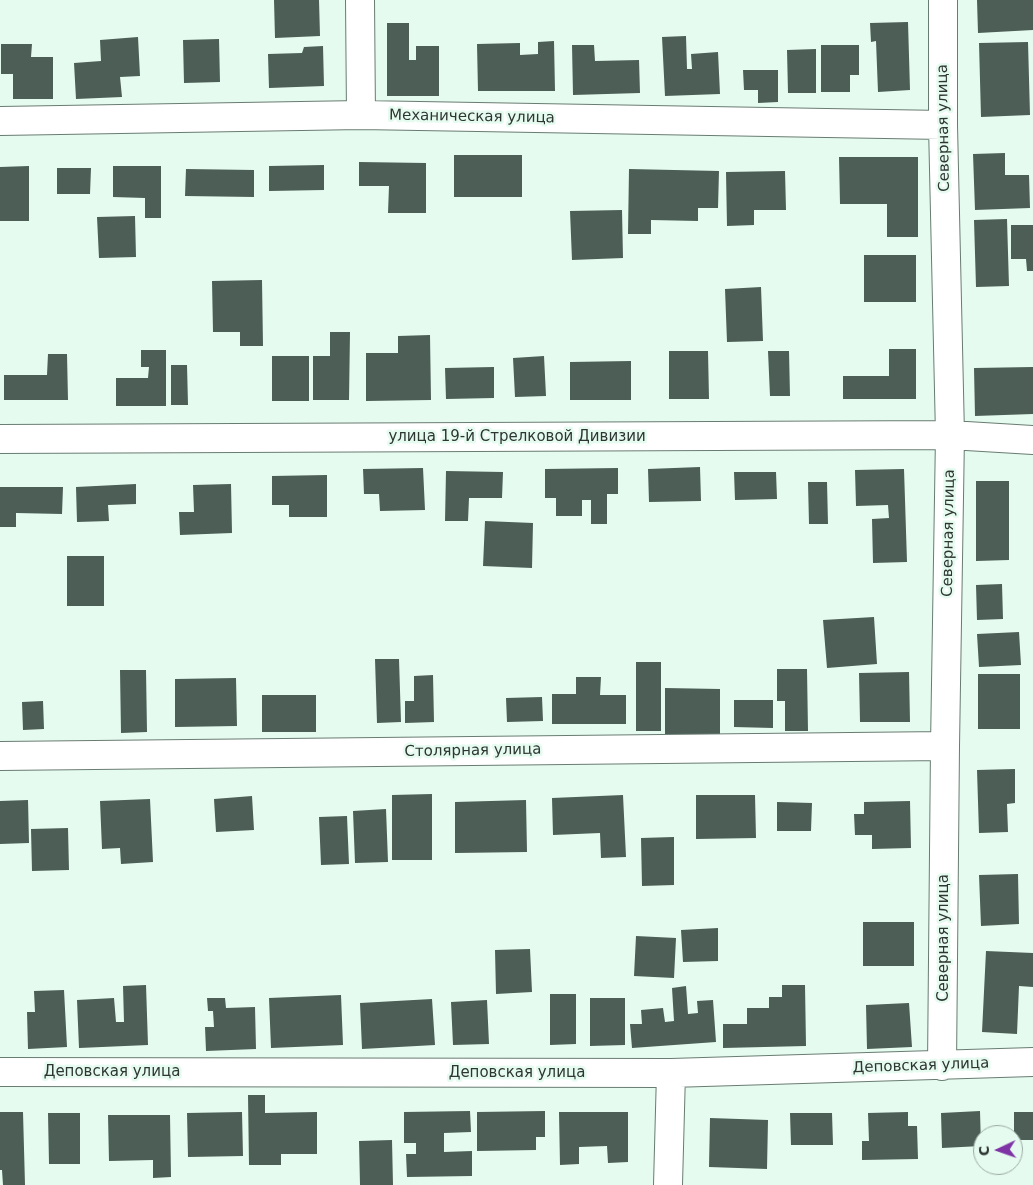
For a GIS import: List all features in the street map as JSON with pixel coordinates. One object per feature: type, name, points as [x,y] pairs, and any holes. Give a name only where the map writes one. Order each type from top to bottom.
[{"type":"street","points":[[360,0],[361,114]]},
{"type":"street","name":"Северная улица","points":[[942,1066],[950,435],[943,125],[943,0]]},
{"type":"street","name":"Механическая улица","points":[[0,121],[361,114],[943,125]]},
{"type":"street","name":"улица 19-й Стрелковой Дивизии","points":[[0,439],[950,435],[1033,440]]},
{"type":"street","name":"Столярная улица","points":[[0,756],[945,746]]},
{"type":"street","name":"Деповская улица","points":[[0,1072],[671,1073],[1033,1062]]},
{"type":"street","points":[[668,1185],[671,1073]]},
{"type":"building","points":[[274,0],[319,0],[320,36],[275,38]]},
{"type":"building","points":[[977,0],[1033,0],[1033,30],[978,33]]},
{"type":"building","points":[[908,22],[910,90],[878,92],[876,41],[871,42],[870,23]]},
{"type":"building","points":[[387,23],[409,23],[409,60],[416,60],[416,46],[439,46],[439,96],[387,96]]},
{"type":"building","points":[[686,36],[687,69],[692,69],[691,54],[718,52],[720,94],[665,96],[662,37]]},
{"type":"building","points":[[138,37],[140,76],[120,77],[122,97],[76,99],[74,63],[101,61],[100,40]]},
{"type":"building","points":[[219,39],[220,82],[184,83],[183,40]]},
{"type":"building","points":[[554,41],[555,91],[478,91],[477,44],[520,43],[520,55],[538,54],[538,42]]},
{"type":"building","points":[[1028,42],[1030,115],[981,117],[979,43]]},
{"type":"building","points":[[1,44],[32,44],[31,57],[53,57],[53,99],[13,99],[13,74],[1,74]]},
{"type":"building","points":[[572,45],[594,45],[595,61],[639,60],[640,93],[573,95]]},
{"type":"building","points":[[821,45],[859,45],[859,75],[850,75],[850,92],[821,92]]},
{"type":"building","points":[[323,46],[324,86],[269,88],[268,54],[302,53],[304,47]]},
{"type":"building","points":[[816,49],[816,93],[788,93],[787,50]]},
{"type":"building","points":[[743,70],[778,70],[778,102],[758,103],[758,90],[744,90]]},
{"type":"building","points":[[1005,153],[1005,175],[1029,175],[1030,208],[975,210],[973,154]]},
{"type":"building","points":[[454,155],[522,155],[522,197],[454,197]]},
{"type":"building","points":[[839,157],[918,157],[918,237],[887,237],[887,204],[840,204]]},
{"type":"building","points":[[359,162],[426,163],[426,213],[388,213],[389,186],[359,186]]},
{"type":"building","points":[[324,165],[324,190],[269,191],[269,166]]},
{"type":"building","points":[[29,166],[29,221],[0,221],[0,167]]},
{"type":"building","points":[[113,166],[161,166],[161,218],[145,218],[145,198],[113,197]]},
{"type":"building","points":[[57,168],[91,168],[90,194],[57,194]]},
{"type":"building","points":[[186,169],[254,170],[254,197],[185,196]]},
{"type":"building","points":[[629,169],[719,171],[718,208],[698,208],[698,221],[651,220],[651,234],[628,234]]},
{"type":"building","points":[[785,171],[786,210],[754,210],[754,225],[727,226],[726,172]]},
{"type":"building","points":[[622,210],[623,258],[572,260],[570,211]]},
{"type":"building","points":[[135,216],[136,257],[99,258],[97,217]]},
{"type":"building","points":[[1007,219],[1009,286],[976,287],[974,220]]},
{"type":"building","points":[[1011,225],[1033,225],[1033,271],[1027,271],[1026,259],[1011,259]]},
{"type":"building","points":[[864,255],[916,255],[916,302],[864,302]]},
{"type":"building","points":[[262,280],[263,346],[240,346],[240,332],[213,332],[212,281]]},
{"type":"building","points":[[761,287],[763,341],[727,342],[725,289]]},
{"type":"building","points":[[330,332],[350,332],[349,400],[313,400],[313,356],[330,356]]},
{"type":"building","points":[[430,335],[431,400],[366,401],[366,353],[398,353],[398,336]]},
{"type":"building","points":[[889,349],[916,349],[916,399],[843,399],[843,376],[889,376]]},
{"type":"building","points":[[141,350],[166,350],[166,406],[116,406],[116,378],[148,378],[149,367],[141,367]]},
{"type":"building","points":[[669,351],[708,351],[709,399],[669,399]]},
{"type":"building","points":[[768,351],[789,351],[790,396],[770,396]]},
{"type":"building","points":[[48,354],[67,354],[68,400],[4,400],[4,375],[47,375]]},
{"type":"building","points":[[272,356],[309,356],[309,401],[272,401]]},
{"type":"building","points":[[544,356],[546,396],[515,397],[513,358]]},
{"type":"building","points":[[631,361],[631,400],[570,400],[570,362]]},
{"type":"building","points":[[171,365],[187,365],[188,405],[171,405]]},
{"type":"building","points":[[494,367],[494,398],[446,399],[445,368]]},
{"type":"building","points":[[1033,367],[1033,414],[975,416],[974,368]]},
{"type":"building","points":[[700,467],[701,501],[649,502],[648,469]]},
{"type":"building","points":[[423,468],[425,510],[380,511],[379,494],[364,494],[363,469]]},
{"type":"building","points":[[618,468],[618,494],[607,494],[607,524],[591,524],[591,500],[582,500],[582,516],[556,516],[556,498],[545,498],[545,469]]},
{"type":"building","points":[[904,469],[907,562],[873,563],[872,519],[889,518],[888,505],[856,506],[855,470]]},
{"type":"building","points":[[446,471],[503,472],[502,498],[469,498],[468,521],[445,521]]},
{"type":"building","points":[[734,472],[776,472],[777,499],[735,500]]},
{"type":"building","points":[[327,475],[327,517],[289,517],[289,505],[272,505],[272,476]]},
{"type":"building","points":[[976,481],[1009,481],[1009,560],[976,561]]},
{"type":"building","points":[[808,482],[827,482],[828,524],[809,524]]},
{"type":"building","points":[[136,484],[136,504],[108,505],[109,521],[77,522],[76,487]]},
{"type":"building","points":[[231,484],[232,533],[180,535],[179,512],[194,512],[193,485]]},
{"type":"building","points":[[0,487],[63,487],[62,514],[16,513],[16,527],[0,527]]},
{"type":"building","points":[[485,521],[533,523],[532,568],[483,566]]},
{"type":"building","points":[[67,556],[104,556],[104,606],[67,606]]},
{"type":"building","points":[[1002,584],[1003,619],[977,620],[976,585]]},
{"type":"building","points":[[874,617],[877,664],[827,668],[823,620]]},
{"type":"building","points":[[1019,632],[1021,665],[979,667],[977,634]]},
{"type":"building","points":[[375,659],[399,659],[401,722],[377,723]]},
{"type":"building","points":[[636,662],[661,662],[661,731],[636,731]]},
{"type":"building","points":[[777,669],[807,669],[808,731],[785,731],[785,701],[777,701]]},
{"type":"building","points":[[120,670],[146,670],[147,732],[121,733]]},
{"type":"building","points":[[909,672],[910,722],[860,722],[859,673]]},
{"type":"building","points":[[978,674],[1020,674],[1020,729],[978,729]]},
{"type":"building","points":[[433,675],[434,722],[405,723],[405,701],[414,701],[414,676]]},
{"type":"building","points":[[576,677],[601,677],[600,695],[626,695],[626,724],[552,724],[552,694],[576,694]]},
{"type":"building","points":[[236,678],[237,726],[175,727],[175,679]]},
{"type":"building","points":[[665,688],[720,689],[720,734],[665,734]]},
{"type":"building","points":[[262,695],[316,695],[316,732],[262,732]]},
{"type":"building","points":[[542,697],[543,721],[507,722],[506,698]]},
{"type":"building","points":[[734,700],[773,700],[773,728],[734,727]]},
{"type":"building","points":[[43,701],[44,729],[23,730],[22,702]]},
{"type":"building","points":[[1015,769],[1015,803],[1007,804],[1008,832],[979,833],[977,770]]},
{"type":"building","points":[[432,794],[432,860],[392,860],[392,795]]},
{"type":"building","points":[[623,795],[626,857],[601,858],[600,833],[553,835],[552,798]]},
{"type":"building","points":[[696,795],[755,795],[756,838],[696,839]]},
{"type":"building","points":[[252,796],[254,830],[216,832],[214,799]]},
{"type":"building","points":[[150,799],[153,862],[121,864],[120,848],[102,849],[100,801]]},
{"type":"building","points":[[28,800],[29,843],[0,844],[0,801]]},
{"type":"building","points":[[526,800],[527,852],[455,853],[455,802]]},
{"type":"building","points":[[910,801],[911,848],[872,849],[872,835],[855,835],[854,814],[864,814],[864,802]]},
{"type":"building","points":[[777,802],[812,803],[811,831],[777,831]]},
{"type":"building","points":[[386,809],[388,862],[355,863],[353,811]]},
{"type":"building","points":[[347,816],[349,864],[321,865],[319,817]]},
{"type":"building","points":[[68,828],[69,870],[32,871],[31,829]]},
{"type":"building","points":[[674,837],[674,885],[642,886],[641,838]]},
{"type":"building","points":[[1018,874],[1019,924],[981,926],[979,875]]},
{"type":"building","points":[[863,922],[914,922],[914,966],[863,966]]},
{"type":"building","points":[[718,928],[718,961],[683,962],[681,930]]},
{"type":"building","points":[[636,936],[676,938],[674,978],[634,976]]},
{"type":"building","points":[[530,949],[532,992],[496,994],[495,950]]},
{"type":"building","points":[[986,951],[1033,953],[1033,987],[1019,986],[1017,1034],[982,1032]]},
{"type":"building","points":[[146,985],[148,1045],[79,1048],[77,1000],[114,998],[116,1022],[124,1022],[123,986]]},
{"type":"building","points":[[782,985],[805,985],[806,1046],[723,1048],[723,1024],[747,1024],[747,1008],[769,1008],[769,997],[782,997]]},
{"type":"building","points":[[686,986],[688,1014],[698,1013],[697,1001],[713,1000],[716,1042],[632,1048],[630,1024],[642,1024],[641,1010],[663,1008],[665,1022],[674,1021],[672,988]]},
{"type":"building","points":[[64,990],[67,1047],[28,1049],[27,1012],[35,1012],[34,991]]},
{"type":"building","points":[[550,994],[576,994],[576,1044],[550,1045]]},
{"type":"building","points":[[341,995],[343,1045],[271,1048],[269,998]]},
{"type":"building","points":[[207,998],[225,998],[226,1008],[255,1007],[256,1049],[206,1051],[205,1027],[214,1027],[213,1011],[208,1011]]},
{"type":"building","points":[[590,998],[625,998],[625,1045],[590,1046]]},
{"type":"building","points":[[432,999],[435,1045],[362,1049],[360,1003]]},
{"type":"building","points":[[487,1000],[489,1044],[453,1045],[451,1002]]},
{"type":"building","points":[[909,1003],[912,1047],[867,1049],[866,1005]]},
{"type":"building","points":[[248,1095],[265,1095],[265,1113],[317,1112],[317,1154],[281,1154],[281,1165],[249,1165]]},
{"type":"building","points":[[470,1111],[471,1132],[444,1133],[444,1152],[472,1151],[472,1176],[407,1177],[406,1154],[416,1154],[416,1143],[404,1143],[404,1112]]},
{"type":"building","points":[[545,1111],[545,1137],[536,1137],[536,1150],[477,1151],[477,1112]]},
{"type":"building","points":[[980,1111],[980,1125],[973,1125],[973,1146],[942,1148],[941,1113]]},
{"type":"building","points":[[0,1112],[23,1112],[25,1185],[3,1185],[2,1170],[0,1170]]},
{"type":"building","points":[[242,1112],[243,1156],[188,1157],[187,1113]]},
{"type":"building","points":[[559,1112],[628,1112],[628,1162],[608,1163],[607,1146],[579,1147],[579,1164],[560,1165]]},
{"type":"building","points":[[908,1112],[908,1126],[917,1126],[918,1159],[862,1160],[862,1141],[869,1141],[868,1113]]},
{"type":"building","points":[[1014,1112],[1033,1112],[1033,1140],[1023,1140],[1023,1125],[1014,1125]]},
{"type":"building","points":[[48,1113],[80,1113],[80,1164],[49,1164]]},
{"type":"building","points":[[790,1113],[832,1113],[833,1145],[791,1145]]},
{"type":"building","points":[[108,1115],[170,1115],[171,1177],[153,1178],[153,1160],[109,1161]]},
{"type":"building","points":[[710,1118],[768,1120],[767,1169],[709,1167]]},
{"type":"building","points":[[392,1140],[393,1185],[360,1185],[359,1141]]}]
